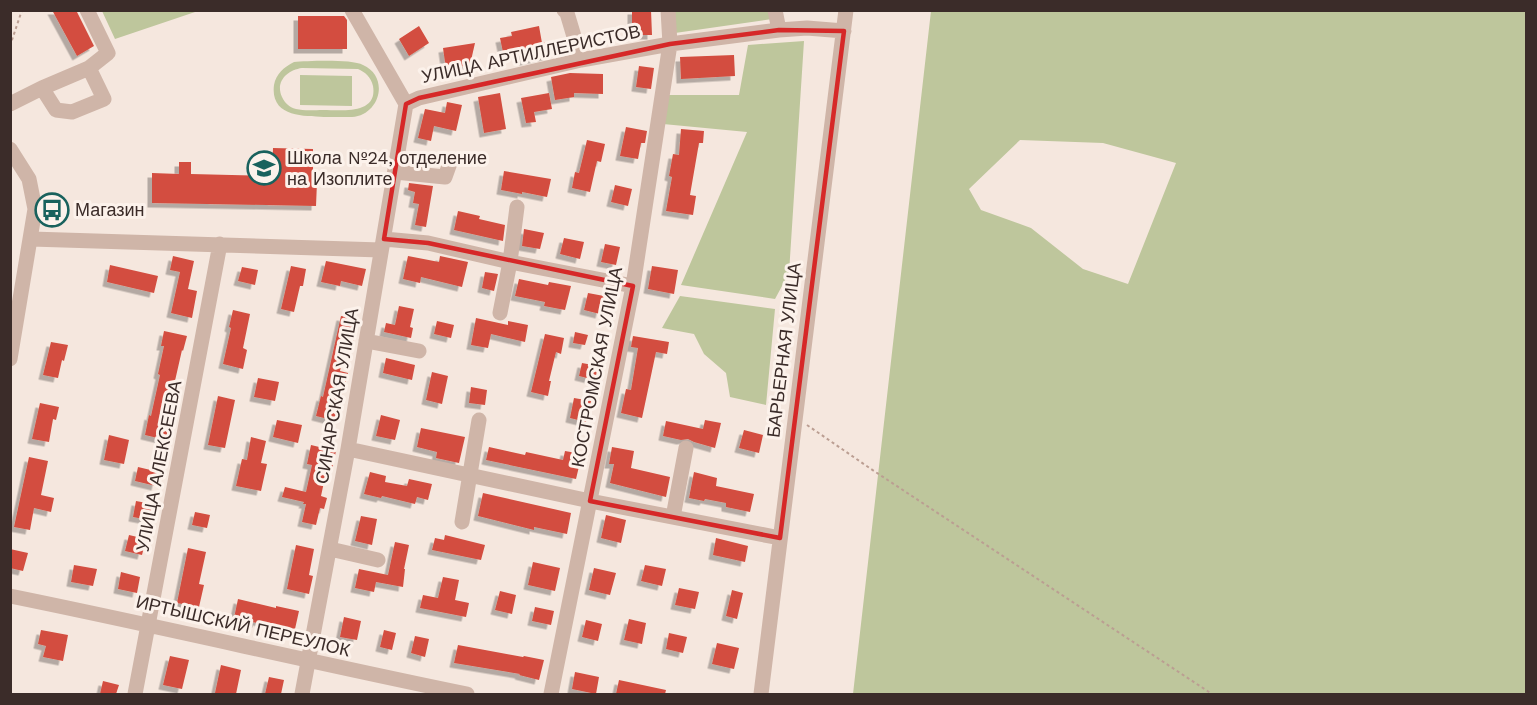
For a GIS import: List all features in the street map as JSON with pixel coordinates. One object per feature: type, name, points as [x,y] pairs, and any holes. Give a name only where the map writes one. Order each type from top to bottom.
[{"type":"street","points":[[10,104],[89,68],[108,53],[87,10]]},
{"type":"street","points":[[352,10],[406,104]]},
{"type":"street","points":[[564,10],[567,13],[580,60]]},
{"type":"street","name":"КОСТРОМСКАЯ УЛИЦА","points":[[551,694],[633,286],[670,44],[668,10]]},
{"type":"street","points":[[776,10],[779,30]]},
{"type":"street","name":"БАРЬЕРНАЯ УЛИЦА","points":[[761,694],[846,10]]},
{"type":"street","name":"УЛИЦА АРТИЛЛЕРИСТОВ","points":[[406,104],[419,98],[580,60],[670,44],[779,30],[807,28],[844,31]]},
{"type":"street","points":[[42,88],[56,110],[72,112],[104,99],[89,68]]},
{"type":"street","name":"СИНАРСКАЯ УЛИЦА","points":[[302,694],[348,449],[406,104]]},
{"type":"street","points":[[10,149],[29,179],[35,209],[32,239],[10,359]]},
{"type":"street","points":[[395,172],[445,177],[450,163]]},
{"type":"street","points":[[500,313],[517,207]]},
{"type":"street","points":[[32,239],[220,244],[428,243],[633,286]]},
{"type":"street","name":"УЛИЦА АЛЕКСЕЕВА","points":[[135,694],[220,244]]},
{"type":"street","points":[[366,340],[419,351]]},
{"type":"street","points":[[462,522],[479,420]]},
{"type":"street","points":[[673,517],[687,448]]},
{"type":"street","points":[[348,449],[590,501],[780,538]]},
{"type":"street","points":[[330,549],[378,560]]},
{"type":"street","name":"ИРТЫШСКИЙ ПЕРЕУЛОК","points":[[10,596],[309,662],[467,694]]},
{"type":"path","points":[[10,46],[22,10]]},
{"type":"path","points":[[795,417],[1212,694]]},
{"type":"highlighted area","points":[[779,30],[844,31],[780,538],[590,501],[633,286],[428,243],[384,239],[406,104],[419,98],[670,44]]},
{"type":"green space","points":[[102,11],[198,11],[115,39]]},
{"type":"green space","points":[[674,11],[769,11],[772,19],[675,33]]},
{"type":"green space","points":[[931,11],[1526,11],[1526,694],[853,694]],"holes":[[[1020,140],[1103,143],[1176,163],[1128,284],[1083,269],[1031,228],[981,210],[969,189]]]},
{"type":"green space","points":[[804,41],[789,273],[775,299],[681,285],[747,132],[663,124],[668,95],[739,95],[748,45]]},
{"type":"green space","points":[[330,61],[363,65],[377,78],[379,86],[375,103],[362,115],[352,117],[307,116],[290,113],[277,103],[274,96],[274,85],[279,74],[294,62]],"holes":[[[297,69],[358,69],[371,80],[373,95],[370,102],[357,109],[296,109],[286,103],[280,92],[281,82],[287,74]]]},
{"type":"green space","points":[[300,75],[352,76],[352,106],[300,105]]},
{"type":"green space","points":[[680,296],[775,309],[766,405],[730,397],[726,373],[704,354],[694,334],[662,328]]},
{"type":"building","points":[[52,10],[76,10],[94,46],[77,56]]},
{"type":"building","points":[[632,10],[651,10],[652,35],[632,35]]},
{"type":"building","points":[[298,16],[344,16],[347,20],[347,49],[298,49]]},
{"type":"building","points":[[419,26],[429,43],[409,56],[399,39]]},
{"type":"building","points":[[539,26],[542,43],[548,42],[550,55],[524,61],[522,53],[504,57],[500,38],[512,36],[511,32]]},
{"type":"building","points":[[475,43],[470,65],[446,69],[443,48]]},
{"type":"building","points":[[734,55],[735,76],[681,79],[680,57]]},
{"type":"building","points":[[639,66],[654,68],[651,89],[636,87]]},
{"type":"building","points":[[570,73],[603,74],[603,94],[574,93],[574,97],[555,100],[551,77]]},
{"type":"building","points":[[500,93],[506,129],[484,133],[478,97]]},
{"type":"building","points":[[549,93],[552,109],[534,112],[536,122],[526,123],[521,98]]},
{"type":"building","points":[[447,102],[462,105],[456,131],[434,126],[431,141],[418,138],[425,109],[445,113]]},
{"type":"building","points":[[626,127],[647,131],[645,143],[641,143],[638,159],[620,156]]},
{"type":"building","points":[[681,129],[704,131],[703,143],[699,143],[690,195],[696,196],[693,215],[666,211],[672,177],[669,176],[673,154],[679,155]]},
{"type":"building","points":[[587,140],[605,144],[601,162],[597,161],[590,192],[572,188],[575,172],[579,173]]},
{"type":"building","points":[[273,148],[313,149],[313,182],[317,182],[316,206],[152,203],[152,173],[179,174],[179,162],[191,162],[191,174],[272,176]]},
{"type":"building","points":[[504,171],[551,179],[547,197],[501,190]]},
{"type":"building","points":[[409,183],[433,186],[426,227],[415,225],[419,204],[413,203],[415,192],[408,190]]},
{"type":"building","points":[[615,185],[632,189],[628,206],[611,202]]},
{"type":"building","points":[[458,211],[505,225],[503,241],[454,230]]},
{"type":"building","points":[[524,229],[544,233],[540,249],[522,246]]},
{"type":"building","points":[[564,238],[584,242],[580,259],[560,254]]},
{"type":"building","points":[[605,244],[620,247],[616,265],[601,262]]},
{"type":"building","points":[[173,256],[194,261],[188,289],[197,291],[192,318],[171,313],[180,272],[170,270]]},
{"type":"building","points":[[408,256],[439,262],[440,256],[468,262],[462,287],[421,277],[420,283],[403,279]]},
{"type":"building","points":[[326,261],[366,269],[362,286],[341,281],[340,286],[321,282]]},
{"type":"building","points":[[110,265],[158,276],[154,293],[107,282]]},
{"type":"building","points":[[291,266],[306,269],[294,312],[281,309]]},
{"type":"building","points":[[652,266],[678,270],[674,294],[648,289]]},
{"type":"building","points":[[242,267],[258,270],[255,285],[238,281]]},
{"type":"building","points":[[485,272],[498,274],[494,291],[482,288]]},
{"type":"building","points":[[519,279],[548,285],[549,282],[571,286],[565,310],[544,306],[545,302],[515,296]]},
{"type":"building","points":[[588,293],[604,296],[600,314],[584,310]]},
{"type":"building","points":[[399,306],[414,309],[410,327],[413,328],[411,338],[384,332],[386,323],[395,325]]},
{"type":"building","points":[[233,310],[250,314],[243,348],[247,350],[243,369],[223,364]]},
{"type":"building","points":[[341,316],[358,319],[352,348],[345,346],[340,371],[348,373],[336,421],[316,416],[321,396],[323,397]]},
{"type":"building","points":[[476,318],[508,325],[508,321],[528,325],[525,342],[491,334],[488,348],[471,345]]},
{"type":"building","points":[[437,321],[454,325],[451,338],[434,334]]},
{"type":"building","points":[[164,331],[187,336],[172,394],[166,440],[145,435],[160,375],[158,374],[164,346],[161,346]]},
{"type":"building","points":[[575,332],[588,335],[585,345],[573,343]]},
{"type":"building","points":[[545,334],[564,338],[561,354],[556,352],[548,396],[531,392]]},
{"type":"building","points":[[633,336],[669,342],[667,354],[656,352],[642,418],[621,413],[626,389],[631,390],[638,348],[631,347]]},
{"type":"building","points":[[51,342],[68,345],[58,378],[43,375]]},
{"type":"building","points":[[386,358],[415,365],[412,380],[383,373]]},
{"type":"building","points":[[582,363],[598,366],[595,380],[579,376]]},
{"type":"building","points":[[432,372],[448,376],[442,404],[426,400]]},
{"type":"building","points":[[258,378],[279,382],[275,401],[254,397]]},
{"type":"building","points":[[471,387],[487,390],[485,405],[469,403]]},
{"type":"building","points":[[218,396],[235,400],[225,448],[208,445]]},
{"type":"building","points":[[574,398],[591,401],[586,422],[570,418]]},
{"type":"building","points":[[40,403],[59,407],[56,420],[53,419],[49,442],[32,439]]},
{"type":"building","points":[[381,415],[400,420],[395,440],[376,436]]},
{"type":"building","points":[[277,420],[302,425],[298,443],[273,437]]},
{"type":"building","points":[[705,420],[721,423],[715,448],[688,439],[681,440],[663,436],[666,421],[703,429]]},
{"type":"building","points":[[421,428],[465,437],[459,463],[436,458],[437,452],[417,447]]},
{"type":"building","points":[[744,430],[763,435],[759,453],[739,448]]},
{"type":"building","points":[[109,435],[129,440],[124,464],[104,460]]},
{"type":"building","points":[[251,437],[266,441],[261,463],[267,464],[261,491],[236,486],[242,459],[247,460]]},
{"type":"building","points":[[311,445],[336,451],[332,469],[327,468],[321,496],[327,498],[324,509],[320,508],[316,525],[302,522],[306,504],[303,504],[304,502],[282,497],[285,487],[306,492],[312,465],[307,464]]},
{"type":"building","points":[[489,447],[563,460],[565,451],[582,454],[576,479],[486,460]]},
{"type":"building","points":[[612,447],[634,451],[631,468],[670,477],[666,497],[610,483],[614,464],[609,464]]},
{"type":"building","points":[[29,457],[48,461],[41,495],[54,498],[51,512],[34,508],[30,530],[14,527]]},
{"type":"building","points":[[138,467],[159,472],[156,486],[135,481]]},
{"type":"building","points":[[370,472],[386,476],[385,482],[407,486],[409,479],[432,484],[428,500],[417,497],[415,504],[364,494]]},
{"type":"building","points":[[694,472],[717,478],[716,486],[754,494],[750,512],[726,507],[726,503],[689,498]]},
{"type":"building","points":[[483,493],[571,513],[567,534],[534,527],[534,530],[478,516]]},
{"type":"building","points":[[136,501],[152,504],[149,520],[133,517]]},
{"type":"building","points":[[195,512],[210,515],[207,528],[192,525]]},
{"type":"building","points":[[606,515],[626,520],[621,543],[601,538]]},
{"type":"building","points":[[361,516],[377,519],[372,545],[355,541]]},
{"type":"building","points":[[129,535],[146,539],[142,555],[125,551]]},
{"type":"building","points":[[445,535],[485,545],[481,560],[432,550],[435,538],[444,540]]},
{"type":"building","points":[[716,538],[748,546],[745,562],[713,555]]},
{"type":"building","points":[[395,542],[409,545],[403,587],[376,582],[374,592],[355,588],[359,569],[388,575]]},
{"type":"building","points":[[296,545],[314,549],[309,575],[313,576],[309,594],[287,589]]},
{"type":"building","points":[[188,548],[206,552],[199,584],[204,585],[199,607],[177,603]]},
{"type":"building","points":[[10,549],[28,553],[23,571],[10,568]]},
{"type":"building","points":[[533,562],[560,568],[555,591],[528,585]]},
{"type":"building","points":[[74,565],[97,569],[93,586],[71,582]]},
{"type":"building","points":[[645,565],[666,569],[662,586],[641,581]]},
{"type":"building","points":[[594,568],[616,573],[610,595],[589,590]]},
{"type":"building","points":[[121,572],[140,577],[137,593],[118,589]]},
{"type":"building","points":[[443,577],[459,580],[455,600],[469,603],[466,617],[420,608],[423,595],[438,598]]},
{"type":"building","points":[[679,588],[699,592],[695,609],[675,605]]},
{"type":"building","points":[[732,590],[743,593],[737,619],[726,616]]},
{"type":"building","points":[[500,591],[516,595],[512,614],[495,610]]},
{"type":"building","points":[[238,599],[299,611],[295,629],[234,618]]},
{"type":"building","points":[[535,607],[554,611],[551,625],[532,621]]},
{"type":"building","points":[[344,617],[361,621],[357,640],[340,637]]},
{"type":"building","points":[[629,619],[646,623],[642,644],[624,640]]},
{"type":"building","points":[[586,620],[602,624],[598,641],[582,637]]},
{"type":"building","points":[[41,630],[68,635],[63,661],[43,657],[46,646],[38,644]]},
{"type":"building","points":[[384,630],[396,633],[392,650],[380,647]]},
{"type":"building","points":[[669,633],[687,637],[683,653],[666,649]]},
{"type":"building","points":[[415,636],[429,639],[425,657],[411,653]]},
{"type":"building","points":[[717,643],[739,648],[734,669],[712,664]]},
{"type":"building","points":[[458,645],[544,660],[539,680],[520,674],[454,663]]},
{"type":"building","points":[[170,656],[189,660],[182,689],[163,685]]},
{"type":"building","points":[[221,665],[241,670],[236,694],[215,693]]},
{"type":"building","points":[[575,672],[599,677],[596,694],[572,689]]},
{"type":"building","points":[[269,677],[284,680],[281,694],[265,694]]},
{"type":"building","points":[[619,680],[666,690],[665,694],[616,694]]},
{"type":"building","points":[[103,681],[119,685],[116,694],[100,694]]},
{"type":"place","name":"Школа №24, отделение на Изоплите","points":[[264,168]]},
{"type":"place","name":"Магазин","points":[[52,210]]}]
